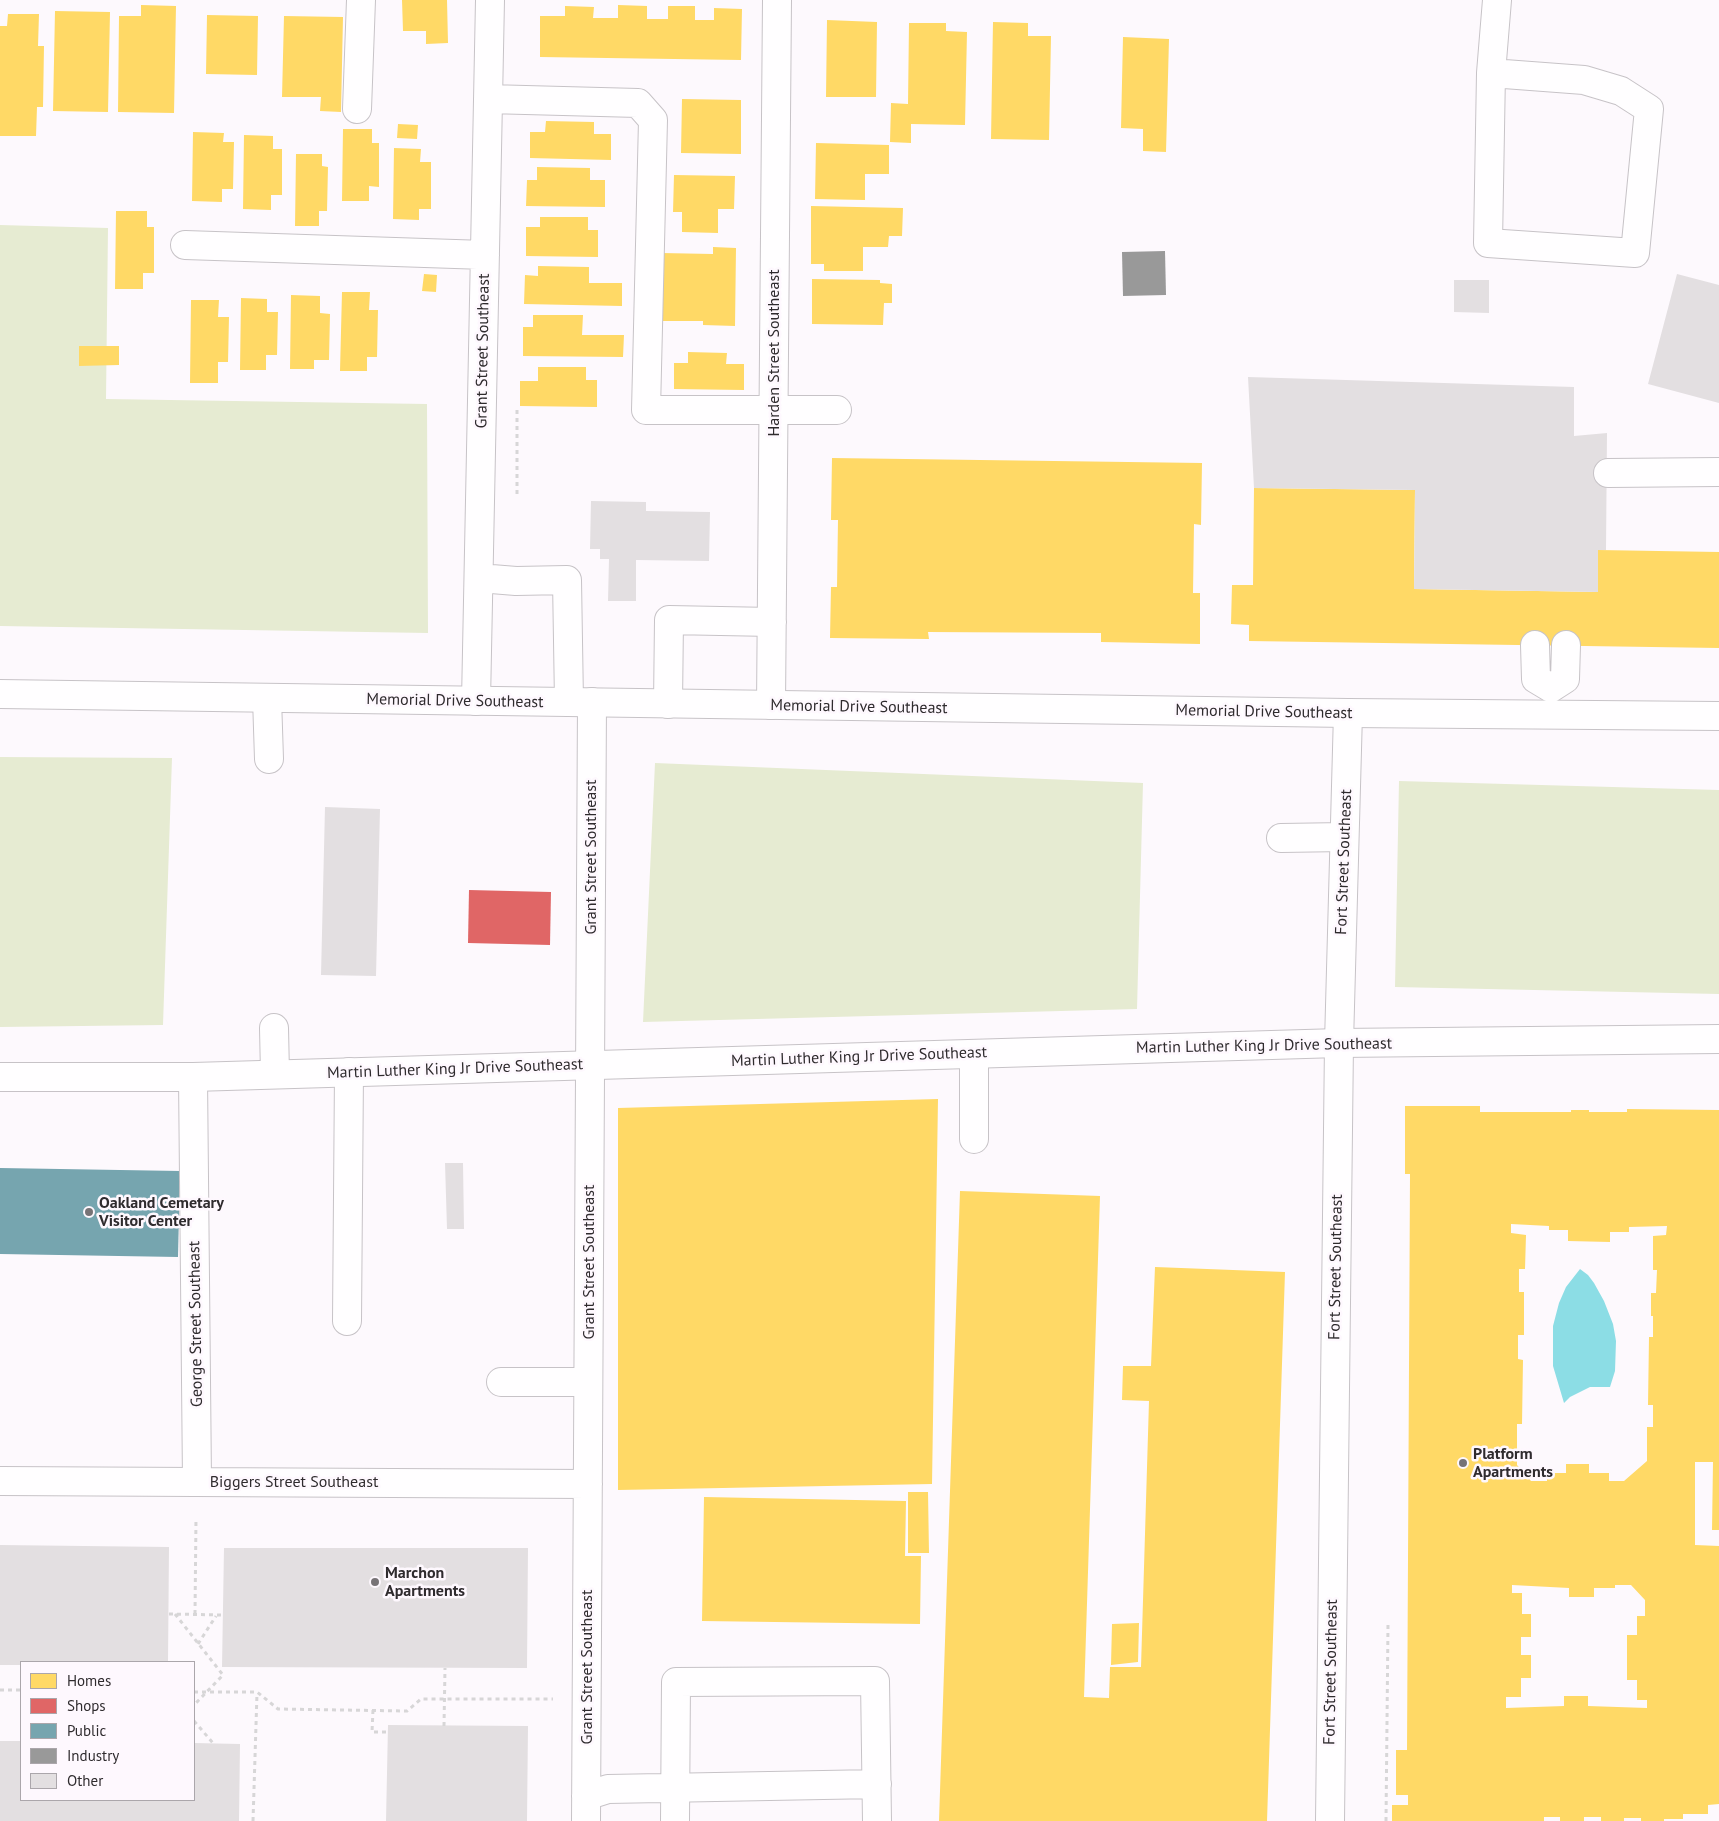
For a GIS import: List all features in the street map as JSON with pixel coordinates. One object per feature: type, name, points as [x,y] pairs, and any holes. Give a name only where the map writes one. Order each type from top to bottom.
[{"type":"street","points":[[357,109],[362,0]]},
{"type":"street","name":"Grant Street Southeast","points":[[476,701],[490,0]]},
{"type":"street","name":"Harden Street Southeast","points":[[772,705],[777,0]]},
{"type":"street","points":[[1491,73],[1584,80],[1622,91],[1649,109],[1635,253],[1488,243],[1491,73],[1497,0]]},
{"type":"street","points":[[488,99],[638,103],[653,120],[646,410],[837,410]]},
{"type":"street","points":[[185,245],[485,255]]},
{"type":"street","points":[[1608,473],[1719,472]]},
{"type":"street","name":"Grant Street Southeast","points":[[479,578],[516,581],[567,580],[581,702],[590,1064],[586,1808]]},
{"type":"street","points":[[668,704],[669,620],[772,622]]},
{"type":"street","points":[[1536,645],[1536,679],[1551,701],[1565,679],[1566,645]]},
{"type":"street","name":"Memorial Drive Southeast","points":[[0,694],[1348,713],[1551,701],[1719,716]]},
{"type":"street","points":[[267,698],[269,759]]},
{"type":"street","name":"Fort Street Southeast","points":[[1330,1821],[1339,1043],[1348,713]]},
{"type":"street","points":[[1281,838],[1344,837]]},
{"type":"street","points":[[274,1028],[275,1074]]},
{"type":"street","name":"Martin Luther King Jr Drive Southeast","points":[[0,1077],[193,1077],[1339,1043],[1719,1039]]},
{"type":"street","points":[[974,1054],[974,1139]]},
{"type":"street","points":[[348,1072],[348,1321]]},
{"type":"street","name":"George Street Southeast","points":[[193,1077],[197,1481]]},
{"type":"street","points":[[501,1382],[588,1382]]},
{"type":"street","name":"Biggers Street Southeast","points":[[0,1481],[588,1484]]},
{"type":"street","points":[[675,1821],[676,1682],[875,1681],[877,1821]]},
{"type":"street","points":[[586,1808],[608,1789],[877,1784]]},
{"type":"path","points":[[518,410],[518,495]]},
{"type":"path","points":[[195,1614],[196,1518]]},
{"type":"path","points":[[169,1614],[222,1615]]},
{"type":"path","points":[[176,1614],[222,1675],[195,1703]]},
{"type":"path","points":[[198,1644],[216,1615]]},
{"type":"path","points":[[1386,1821],[1388,1624]]},
{"type":"path","points":[[444,1726],[445,1668]]},
{"type":"path","points":[[0,1690],[20,1690]]},
{"type":"path","points":[[195,1692],[257,1692],[278,1709],[407,1711],[421,1699],[553,1699]]},
{"type":"path","points":[[253,1821],[257,1692]]},
{"type":"path","points":[[373,1710],[372,1732],[388,1732]]},
{"type":"path","points":[[195,1721],[213,1744]]},
{"type":"green space","points":[[0,225],[108,228],[106,399],[427,404],[428,633],[0,626]]},
{"type":"green space","points":[[0,757],[172,758],[163,1025],[0,1027]]},
{"type":"green space","points":[[655,763],[1143,783],[1137,1009],[643,1022]]},
{"type":"green space","points":[[1399,781],[1719,790],[1719,994],[1395,987]]},
{"type":"water","points":[[1580,1269],[1594,1283],[1604,1301],[1613,1324],[1616,1341],[1615,1371],[1610,1387],[1590,1387],[1570,1397],[1564,1403],[1553,1366],[1553,1326],[1559,1303],[1566,1287]]},
{"type":"building: Homes","points":[[402,0],[447,0],[448,43],[426,44],[426,31],[403,31]]},
{"type":"building: Homes","points":[[141,5],[176,6],[174,113],[118,112],[119,16],[141,16]]},
{"type":"building: Homes","points":[[618,5],[647,6],[647,19],[668,19],[668,6],[695,6],[695,20],[714,20],[714,8],[742,9],[741,60],[540,57],[540,16],[565,16],[565,6],[594,7],[593,18],[618,18]]},
{"type":"building: Homes","points":[[55,11],[110,12],[108,112],[53,111]]},
{"type":"building: Homes","points":[[8,14],[39,14],[38,46],[44,46],[43,107],[37,107],[36,136],[0,136],[0,26],[7,26]]},
{"type":"building: Homes","points":[[207,15],[258,16],[257,75],[206,74]]},
{"type":"building: Homes","points":[[284,16],[343,17],[341,112],[320,111],[321,97],[282,97]]},
{"type":"building: Homes","points":[[827,20],[877,22],[876,97],[826,97]]},
{"type":"building: Homes","points":[[993,22],[1028,23],[1028,36],[1051,36],[1049,140],[991,139]]},
{"type":"building: Homes","points":[[909,23],[946,23],[946,31],[967,32],[965,125],[911,124],[911,143],[890,142],[891,103],[908,104]]},
{"type":"building: Homes","points":[[1123,37],[1169,39],[1166,152],[1143,151],[1143,129],[1121,128]]},
{"type":"building: Homes","points":[[682,99],[741,100],[741,154],[681,153]]},
{"type":"building: Homes","points":[[546,121],[594,122],[594,134],[611,134],[611,160],[530,158],[530,132],[545,132]]},
{"type":"building: Homes","points":[[398,124],[418,125],[417,139],[397,138]]},
{"type":"building: Homes","points":[[343,129],[372,129],[372,143],[379,143],[379,187],[369,186],[369,201],[342,201]]},
{"type":"building: Homes","points":[[193,132],[224,133],[223,142],[234,142],[233,189],[222,189],[222,202],[192,201]]},
{"type":"building: Homes","points":[[244,135],[273,136],[273,149],[282,149],[282,195],[271,195],[271,210],[243,209]]},
{"type":"building: Homes","points":[[816,143],[889,145],[889,174],[865,174],[865,200],[815,199]]},
{"type":"building: Homes","points":[[394,148],[421,149],[420,162],[431,162],[431,209],[419,209],[419,220],[393,219]]},
{"type":"building: Homes","points":[[296,154],[322,154],[322,166],[328,167],[327,211],[319,211],[319,226],[295,226]]},
{"type":"building: Homes","points":[[537,167],[590,168],[590,180],[605,180],[605,207],[526,206],[527,180],[537,180]]},
{"type":"building: Homes","points":[[674,175],[735,176],[734,209],[718,209],[718,233],[682,232],[682,212],[673,212]]},
{"type":"building: Homes","points":[[811,206],[903,208],[902,236],[889,236],[888,247],[863,247],[863,271],[824,271],[824,264],[811,264]]},
{"type":"building: Homes","points":[[116,211],[147,211],[147,227],[154,227],[154,273],[143,273],[143,289],[115,289]]},
{"type":"building: Homes","points":[[540,217],[588,217],[588,230],[598,230],[598,257],[526,256],[526,227],[540,227]]},
{"type":"building: Homes","points":[[713,247],[736,248],[735,326],[703,325],[703,321],[660,321],[661,253],[713,254]]},
{"type":"building: Homes","points":[[538,266],[589,267],[589,283],[622,283],[622,306],[524,304],[525,275],[538,276]]},
{"type":"building: Homes","points":[[424,274],[437,275],[436,292],[422,291]]},
{"type":"building: Homes","points":[[812,279],[880,280],[880,283],[892,284],[892,303],[884,303],[883,325],[812,324]]},
{"type":"building: Homes","points":[[342,292],[370,292],[369,310],[378,310],[377,357],[367,357],[367,371],[340,371]]},
{"type":"building: Homes","points":[[291,295],[320,296],[320,313],[330,314],[329,360],[314,360],[314,369],[290,369]]},
{"type":"building: Homes","points":[[241,298],[267,299],[267,312],[278,312],[277,355],[266,355],[266,370],[240,370]]},
{"type":"building: Homes","points":[[191,300],[219,300],[218,317],[229,317],[228,362],[218,362],[218,383],[190,383]]},
{"type":"building: Homes","points":[[533,315],[583,315],[582,335],[624,335],[623,357],[523,356],[523,327],[533,327]]},
{"type":"building: Homes","points":[[79,346],[119,346],[119,365],[79,366]]},
{"type":"building: Homes","points":[[688,352],[727,353],[726,364],[744,364],[744,390],[674,389],[674,363],[688,363]]},
{"type":"building: Homes","points":[[538,367],[586,367],[586,380],[597,380],[597,407],[520,406],[520,381],[538,381]]},
{"type":"building: Homes","points":[[832,458],[1202,463],[1201,525],[1194,524],[1193,593],[1200,593],[1200,644],[1101,642],[1101,633],[928,632],[929,639],[830,638],[831,587],[837,587],[838,520],[831,520]]},
{"type":"building: Homes","points":[[1254,488],[1415,490],[1414,589],[1598,592],[1598,550],[1719,552],[1719,648],[1249,641],[1249,625],[1231,624],[1232,585],[1253,585]]},
{"type":"building: Homes","points":[[938,1099],[932,1484],[618,1490],[618,1108]]},
{"type":"building: Homes","name":"Platform Apartments","points":[[1405,1106],[1480,1106],[1480,1112],[1571,1112],[1571,1110],[1589,1110],[1589,1112],[1627,1112],[1627,1109],[1719,1110],[1719,1530],[1712,1530],[1713,1462],[1695,1462],[1695,1545],[1719,1546],[1719,1804],[1708,1805],[1708,1814],[1683,1814],[1683,1819],[1664,1819],[1664,1821],[1641,1821],[1641,1818],[1624,1818],[1624,1821],[1601,1821],[1601,1817],[1584,1817],[1584,1821],[1560,1821],[1560,1817],[1544,1817],[1544,1821],[1392,1821],[1392,1805],[1408,1805],[1408,1795],[1396,1795],[1396,1750],[1407,1750],[1410,1174],[1405,1174]],"holes":[[[1511,1224],[1549,1226],[1549,1230],[1568,1230],[1568,1241],[1610,1242],[1610,1232],[1629,1232],[1629,1227],[1667,1226],[1666,1235],[1653,1236],[1653,1270],[1657,1270],[1656,1293],[1651,1293],[1653,1337],[1649,1337],[1648,1405],[1653,1405],[1653,1427],[1647,1427],[1647,1461],[1624,1481],[1609,1481],[1609,1473],[1589,1473],[1589,1464],[1566,1464],[1566,1473],[1547,1473],[1547,1481],[1531,1481],[1517,1465],[1517,1424],[1522,1424],[1523,1360],[1518,1359],[1518,1335],[1524,1335],[1524,1292],[1519,1292],[1519,1269],[1525,1269],[1526,1235],[1511,1233]],[[1512,1585],[1569,1588],[1569,1597],[1594,1597],[1594,1588],[1615,1588],[1615,1585],[1631,1585],[1645,1600],[1645,1616],[1637,1616],[1637,1635],[1627,1635],[1627,1680],[1637,1680],[1637,1700],[1647,1700],[1647,1708],[1588,1706],[1588,1696],[1564,1696],[1564,1706],[1506,1708],[1506,1697],[1521,1697],[1521,1678],[1531,1678],[1531,1655],[1521,1655],[1521,1637],[1531,1637],[1531,1614],[1522,1614],[1522,1593],[1512,1593]]]},
{"type":"building: Homes","points":[[960,1191],[1100,1196],[1084,1697],[1109,1698],[1110,1667],[1141,1667],[1149,1401],[1122,1400],[1123,1366],[1151,1366],[1155,1267],[1285,1272],[1267,1821],[939,1821]]},
{"type":"building: Homes","points":[[908,1492],[928,1492],[929,1553],[908,1553]]},
{"type":"building: Homes","points":[[704,1497],[906,1501],[905,1556],[921,1556],[920,1624],[702,1621]]},
{"type":"building: Homes","points":[[1139,1623],[1138,1662],[1111,1665],[1112,1624]]},
{"type":"building: Shops","points":[[469,890],[551,892],[550,945],[468,943]]},
{"type":"building: Public","name":"Oakland Cemetary Visitor Center","points":[[0,1168],[180,1171],[178,1257],[0,1254]]},
{"type":"building: Industry","points":[[1165,251],[1166,295],[1123,296],[1122,252]]},
{"type":"building: Other","points":[[1677,274],[1719,285],[1719,403],[1648,384]]},
{"type":"building: Other","points":[[1454,280],[1489,280],[1489,313],[1454,312]]},
{"type":"building: Other","points":[[1248,377],[1574,387],[1574,436],[1607,433],[1606,550],[1598,550],[1598,592],[1414,589],[1415,490],[1254,488]]},
{"type":"building: Other","points":[[591,501],[646,502],[646,511],[710,512],[709,561],[636,560],[636,601],[608,601],[609,559],[600,559],[600,549],[590,549]]},
{"type":"building: Other","points":[[325,807],[380,809],[376,976],[321,975]]},
{"type":"building: Other","points":[[445,1163],[463,1163],[464,1229],[447,1229]]},
{"type":"building: Other","points":[[0,1545],[169,1547],[168,1661],[20,1661],[20,1665],[0,1665]]},
{"type":"building: Other","name":"Marchon Apartments","points":[[224,1548],[528,1548],[527,1668],[222,1667]]},
{"type":"building: Other","points":[[388,1725],[528,1726],[527,1821],[386,1821]]},
{"type":"building: Other","points":[[0,1741],[20,1741],[20,1801],[195,1801],[195,1743],[240,1744],[239,1821],[0,1821]]},
{"type":"place","name":"Oakland Cemetary Visitor Center","points":[[89,1212]]},
{"type":"place","name":"Platform Apartments","points":[[1463,1463]]},
{"type":"place","name":"Marchon Apartments","points":[[375,1582]]}]
